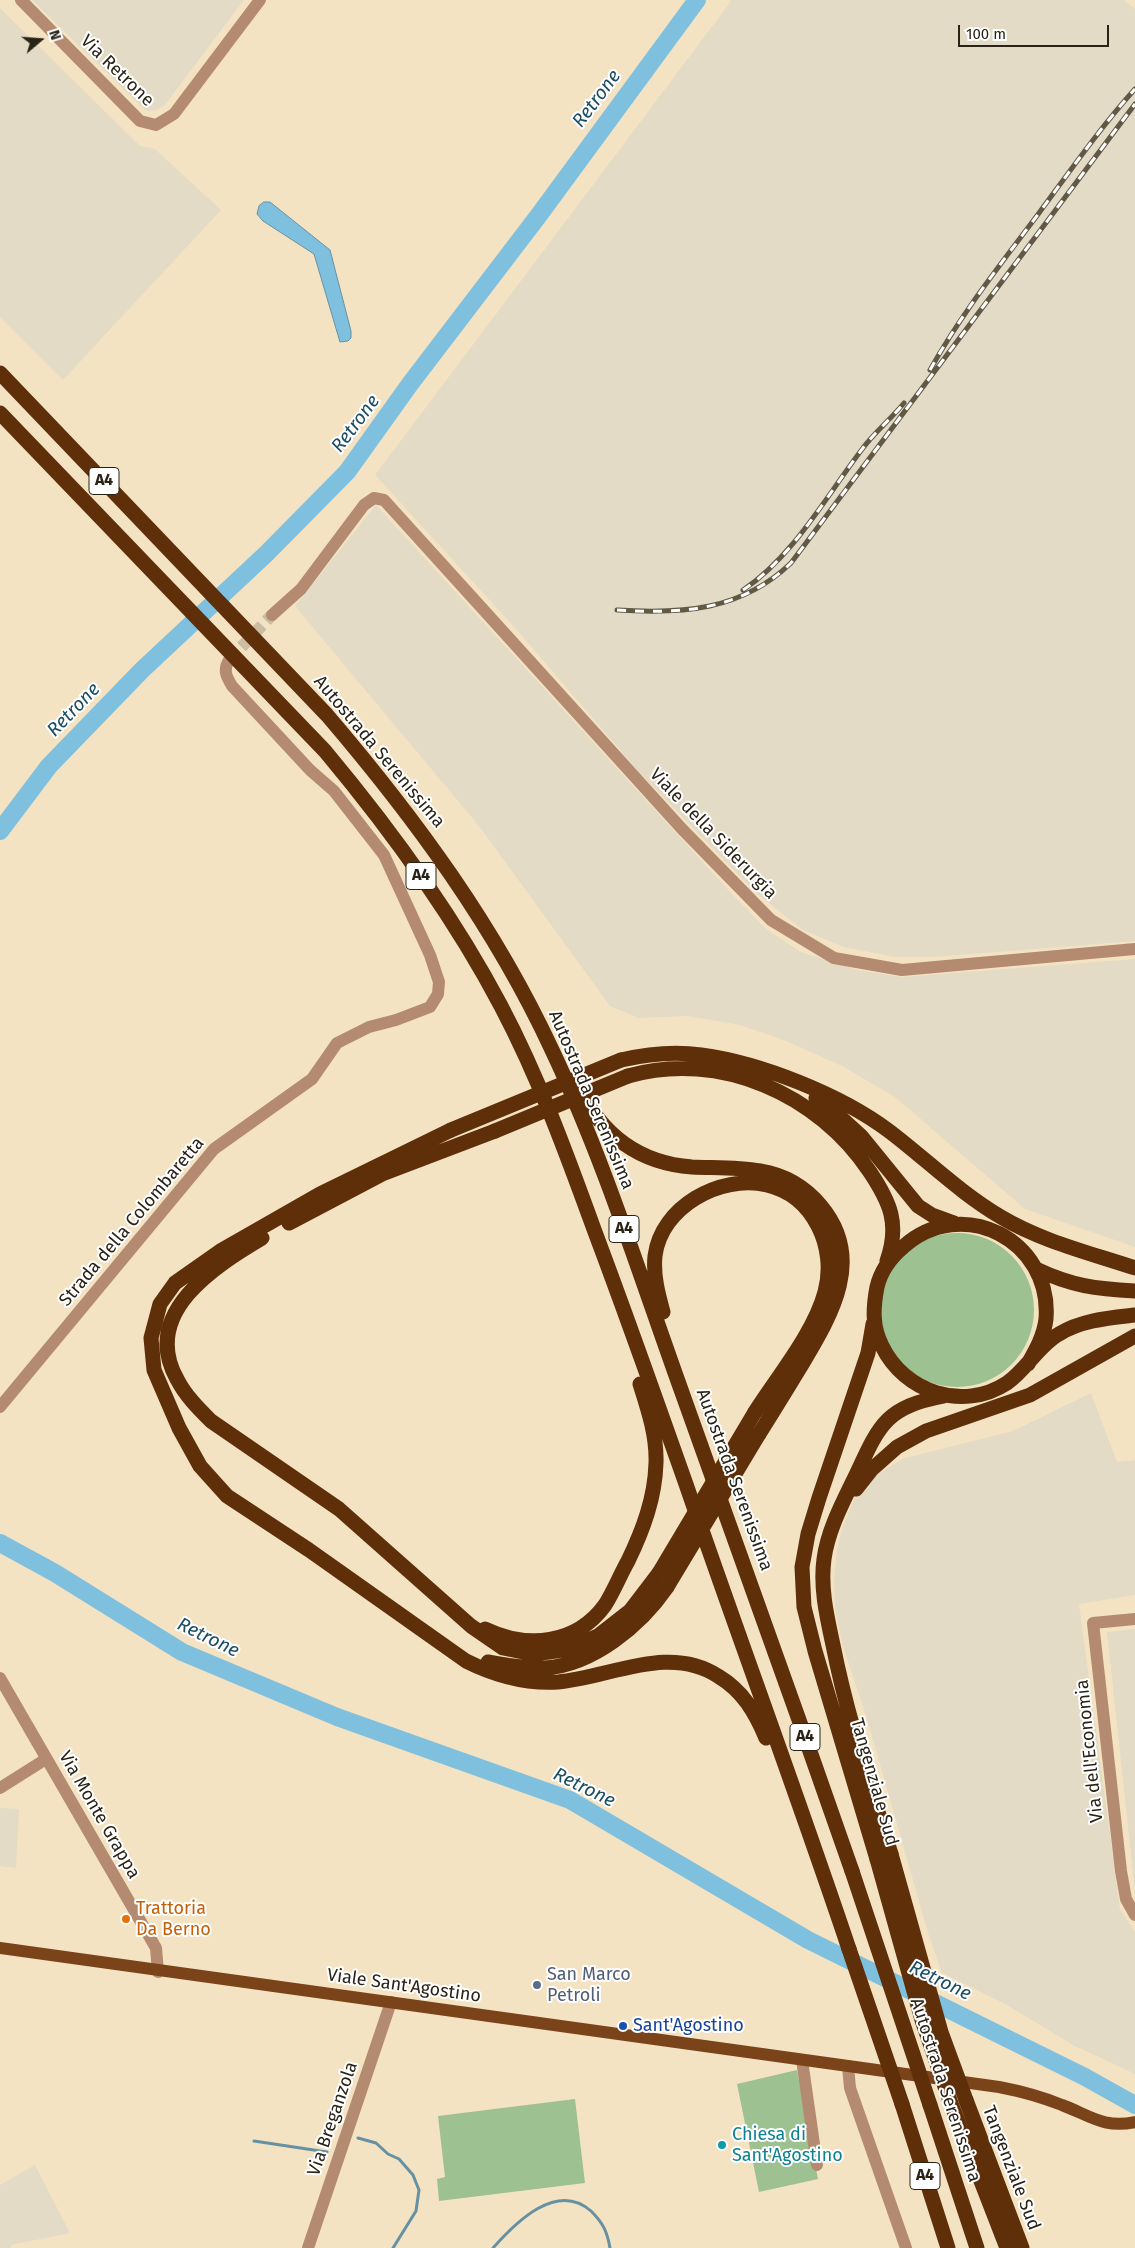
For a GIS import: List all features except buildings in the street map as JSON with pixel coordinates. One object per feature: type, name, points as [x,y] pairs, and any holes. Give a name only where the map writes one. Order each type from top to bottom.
[{"type":"highway","name":"Autostrada Serenissima","points":[[0,373],[208,589],[327,715],[369,763],[453,874],[518,984],[552,1049],[591,1140],[758,1604],[852,1871],[978,2248]]},
{"type":"highway","name":"A4","points":[[0,413],[325,751],[352,783],[424,880],[452,921],[501,1005],[522,1048],[568,1158],[641,1356],[826,1880],[902,2104],[948,2248]]},
{"type":"highway","points":[[446,1648],[470,1657],[511,1666],[546,1668],[591,1654],[621,1636],[650,1611],[667,1587],[824,1328],[838,1295],[842,1258],[839,1239],[829,1217],[806,1191],[781,1177],[748,1169],[692,1167],[665,1163],[635,1151],[613,1136],[590,1109],[545,1017],[514,960],[480,906],[453,874]]},
{"type":"highway","points":[[849,1949],[759,1722],[746,1700],[728,1682],[699,1666],[674,1662],[647,1664],[576,1680],[544,1682],[526,1680],[485,1671],[446,1648],[309,1550],[227,1496],[200,1466],[179,1428],[154,1370],[150,1338],[160,1304],[175,1282],[222,1250],[320,1194],[451,1130],[622,1060],[654,1054],[700,1054],[735,1062],[823,1093],[870,1118],[972,1197],[1016,1226],[1135,1268]]},
{"type":"highway","points":[[758,1604],[714,1455],[664,1317],[655,1268],[657,1249],[663,1232],[683,1207],[705,1192],[746,1183],[763,1184],[779,1189],[800,1203],[810,1213],[823,1235],[829,1262],[825,1292],[816,1314],[755,1412],[659,1573],[641,1599],[618,1622],[598,1636],[582,1644],[549,1652],[525,1653],[502,1648],[471,1626],[339,1508],[211,1421],[193,1402],[177,1379],[170,1360],[168,1338],[176,1311],[190,1289],[224,1262],[283,1226],[382,1174],[495,1131],[628,1076],[666,1068],[697,1069],[727,1073],[779,1091],[826,1121],[854,1150],[889,1204],[892,1216],[892,1241],[885,1267]]},
{"type":"highway","points":[[776,1075],[827,1105],[861,1136],[918,1206],[932,1215],[954,1224]]},
{"type":"highway","points":[[444,1602],[477,1625],[508,1638],[544,1641],[571,1633],[584,1626],[604,1605],[637,1542],[650,1506],[656,1462],[652,1425],[632,1359],[599,1267],[568,1158]]},
{"type":"highway","points":[[1028,1364],[1040,1342],[1046,1320],[1045,1296],[1036,1269],[1026,1255],[1004,1236],[990,1229],[970,1224],[937,1226],[914,1236],[891,1257],[879,1280],[873,1307],[874,1320],[881,1345],[893,1365],[914,1384],[945,1396],[957,1397],[986,1393],[1007,1383],[1028,1364],[1056,1335],[1076,1325],[1135,1315]]},
{"type":"highway","points":[[1036,1269],[1062,1282],[1100,1289],[1135,1291]]},
{"type":"highway","name":"Tangenziale Sud","points":[[874,1320],[868,1352],[816,1507],[802,1567],[804,1607],[815,1651],[941,2032],[1022,2248]]},
{"type":"highway","points":[[842,1505],[871,1470],[897,1447],[926,1431],[1030,1395],[1135,1336]]},
{"type":"highway","name":"Tangenziale Sud","points":[[945,1396],[918,1401],[896,1411],[882,1425],[842,1505],[824,1558],[823,1584],[827,1616],[852,1729],[922,2020],[950,2101],[1007,2248]]},
{"type":"main road","name":"Viale Sant'Agostino","points":[[0,1948],[158,1972],[261,1983],[999,2087],[1063,2105],[1094,2121],[1117,2124],[1134,2122]]},
{"type":"street","name":"Via Retrone","points":[[21,0],[140,121],[156,126],[174,114],[260,0]]},
{"type":"street","name":"Viale della Siderurgia","points":[[272,615],[301,589],[364,505],[374,498],[384,500],[682,829],[770,920],[834,958],[902,970],[1135,949]]},
{"type":"street","name":"Strada della Colombaretta","points":[[0,1407],[214,1149],[312,1079],[337,1043],[369,1027],[396,1020],[430,1007],[438,994],[438,982],[430,955],[384,855],[334,791],[310,770],[232,686],[226,676],[225,667],[229,660]]},
{"type":"street","name":"Via dell'Economia","points":[[1135,1618],[1093,1623],[1121,1871],[1126,1898],[1135,1914]]},
{"type":"street","name":"Via Monte Grappa","points":[[0,1678],[156,1948],[158,1972]]},
{"type":"street","points":[[0,1788],[46,1759]]},
{"type":"street","name":"Via Breganzola","points":[[308,2248],[391,2002]]},
{"type":"street","points":[[802,2060],[817,2165]]},
{"type":"street","points":[[848,2066],[850,2088],[906,2248]]},
{"type":"shaded area","points":[[32,0],[244,0],[164,106],[157,110],[148,111]]},
{"type":"shaded area","points":[[732,0],[1124,0],[1135,9],[1135,941],[934,957],[895,957],[844,947],[803,930],[756,893],[638,771],[517,630],[375,475]]},
{"type":"shaded area","points":[[0,8],[140,146],[155,149],[221,210],[63,380],[0,317]]},
{"type":"shaded area","points":[[376,505],[732,894],[766,929],[801,952],[858,970],[902,977],[1135,959],[1135,1247],[1025,1209],[895,1097],[842,1066],[784,1040],[740,1025],[688,1016],[639,1018],[610,1006],[479,826],[295,606]]},
{"type":"shaded area","points":[[1091,1393],[1117,1462],[1135,1460],[1135,1595],[1079,1604],[1120,1909],[1135,1932],[1135,2074],[1073,2045],[1007,2005],[942,1973],[928,1933],[867,1719],[842,1643],[835,1609],[834,1578],[837,1550],[843,1526],[854,1500],[864,1483],[902,1459],[1013,1431]]},
{"type":"shaded area","points":[[1135,1629],[1135,1892],[1107,1632]]},
{"type":"shaded area","points":[[0,1808],[19,1809],[16,1868],[0,1866]]},
{"type":"shaded area","points":[[35,2165],[70,2233],[11,2245],[11,2248],[0,2248],[0,2185]]},
{"type":"green space","points":[[957,1233],[972,1234],[987,1239],[1012,1255],[1028,1280],[1033,1295],[1033,1325],[1028,1340],[1012,1365],[987,1381],[972,1386],[957,1387],[942,1386],[927,1381],[902,1365],[886,1340],[881,1325],[880,1310],[881,1295],[886,1280],[902,1255],[927,1239],[942,1234]]},
{"type":"green space","points":[[797,2070],[818,2179],[759,2192],[737,2084]]},
{"type":"green space","points":[[575,2099],[585,2183],[439,2201],[437,2179],[445,2177],[438,2116]]},
{"type":"water","points":[[264,202],[270,202],[330,250],[351,331],[351,338],[348,341],[340,342],[314,254],[263,221],[257,214],[259,206]]},
{"type":"waterway","name":"Retrone","points":[[0,831],[49,766],[142,670],[266,554],[347,472],[410,384],[539,215],[697,0]]},
{"type":"waterway","name":"Retrone","points":[[0,1543],[55,1573],[182,1652],[337,1717],[570,1800],[808,1940],[1085,2077],[1135,2105]]},
{"type":"waterway","points":[[358,2138],[376,2143],[388,2154],[399,2159],[413,2175],[419,2190],[416,2211],[393,2248]]},
{"type":"waterway","points":[[254,2141],[327,2152]]},
{"type":"waterway","points":[[493,2248],[513,2227],[538,2208],[565,2200],[578,2203],[591,2211],[599,2219],[610,2248]]},
{"type":"tunnel","points":[[229,660],[272,615]]},
{"type":"railway","points":[[930,370],[982,290],[1086,150],[1135,89]]},
{"type":"railway","points":[[617,610],[665,611],[710,606],[752,591],[772,579],[791,563],[1135,104]]},
{"type":"railway","points":[[743,590],[761,576],[793,543],[863,448],[904,403]]},
{"type":"place","name":"Trattoria Da Berno","points":[[126,1919]]},
{"type":"place","name":"San Marco Petroli","points":[[537,1985]]},
{"type":"place","name":"Sant'Agostino","points":[[623,2026]]},
{"type":"place","name":"Chiesa di Sant'Agostino","points":[[722,2145]]}]
